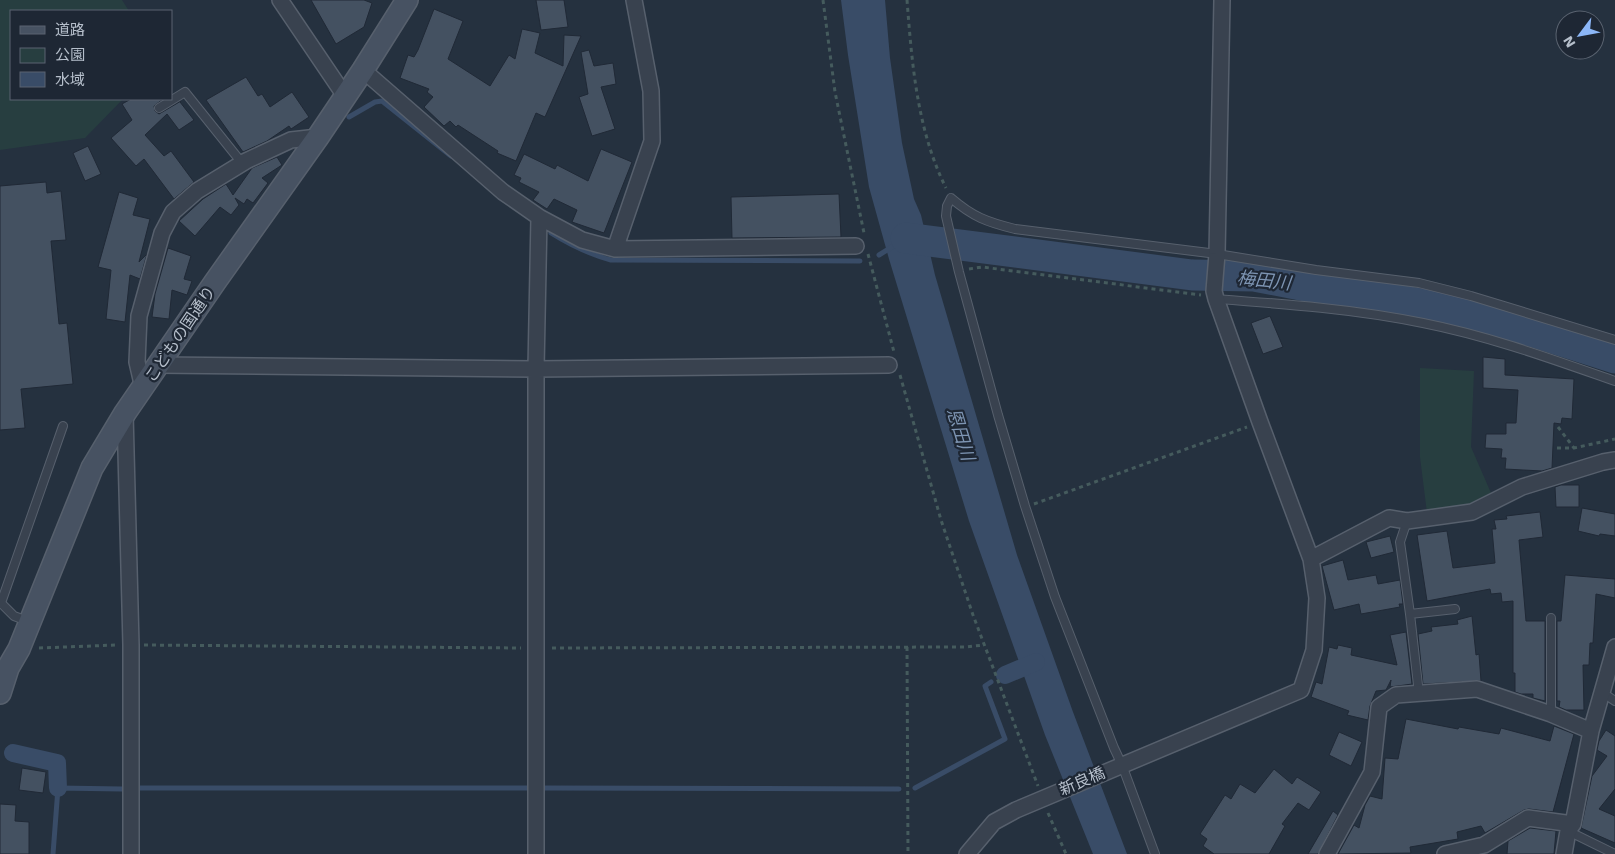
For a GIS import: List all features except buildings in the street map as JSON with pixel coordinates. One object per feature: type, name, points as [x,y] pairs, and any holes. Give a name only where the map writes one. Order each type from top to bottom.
[{"type":"main road","name":"こどもの国通り","points":[[0,693],[8,668],[19,649],[92,468],[125,413],[364,70],[407,0]]},
{"type":"street","points":[[280,0],[345,96]]},
{"type":"street","points":[[615,249],[652,141],[650,91],[634,0]]},
{"type":"street","points":[[1215,295],[1222,0]]},
{"type":"street","points":[[364,70],[503,192],[539,217],[582,240],[615,249],[862,243]]},
{"type":"street","points":[[143,388],[137,362],[139,316],[162,233],[173,212],[197,191],[242,163],[291,140],[318,137]]},
{"type":"street","points":[[536,854],[536,368],[539,217]]},
{"type":"street","name":"新良橋","points":[[967,854],[994,822],[1042,793],[1120,765],[1301,690],[1314,650],[1317,598],[1311,560],[1215,295]]},
{"type":"street","points":[[158,365],[536,368],[894,363]]},
{"type":"street","points":[[125,413],[131,645],[131,854]]},
{"type":"street","points":[[1311,560],[1389,518],[1407,520],[1472,512],[1522,487],[1615,460]]},
{"type":"street","points":[[1564,854],[1592,731],[1609,697],[1615,647]]},
{"type":"street","points":[[1327,854],[1372,772],[1379,707],[1396,695],[1477,689],[1551,714],[1592,731]]},
{"type":"street","points":[[1445,854],[1484,845],[1528,818],[1570,828]]},
{"type":"lane","points":[[160,108],[185,92],[242,163]]},
{"type":"lane","points":[[1155,854],[1071,641],[1025,506],[959,272],[946,216],[947,206],[951,198],[973,215],[992,223],[1015,229],[1217,258],[1419,283],[1472,296],[1615,340]]},
{"type":"lane","points":[[1215,295],[1423,323],[1506,344],[1615,381]]},
{"type":"lane","points":[[30,622],[14,616],[1,603],[63,426]]},
{"type":"lane","points":[[1407,520],[1400,542],[1420,694]]},
{"type":"lane","points":[[1410,614],[1454,609]]},
{"type":"lane","points":[[1551,618],[1551,714]]},
{"type":"lane","points":[[1570,828],[1615,854]]},
{"type":"path","points":[[823,0],[835,92],[862,243],[894,363],[941,520],[984,644],[1066,854]]},
{"type":"path","points":[[907,0],[912,62],[922,120],[935,167],[951,198]]},
{"type":"path","points":[[959,272],[982,267],[1215,295]]},
{"type":"path","points":[[1025,506],[1260,422]]},
{"type":"path","points":[[1558,428],[1574,448]]},
{"type":"path","points":[[1557,448],[1574,448],[1615,439]]},
{"type":"path","points":[[19,649],[131,645],[536,648],[907,647],[977,646],[984,644]]},
{"type":"path","points":[[907,647],[908,854]]},
{"type":"green space","points":[[0,0],[122,0],[128,10],[10,10],[10,100],[122,100],[85,138],[0,150]]},
{"type":"green space","points":[[1420,368],[1474,371],[1471,447],[1491,493],[1460,507],[1427,513],[1420,457]]},
{"type":"water","name":"恩田川","points":[[841,0],[885,0],[890,58],[902,143],[914,199],[921,215],[935,275],[1017,555],[1073,712],[1127,854],[1093,854],[1045,735],[969,521],[869,187]]},
{"type":"waterway","points":[[349,117],[375,102],[382,101],[451,156]]},
{"type":"waterway","points":[[551,233],[580,249],[611,260],[860,261]]},
{"type":"waterway","name":"梅田川","points":[[906,238],[1192,275],[1254,276],[1311,287],[1387,298],[1460,311],[1615,358]]},
{"type":"waterway","points":[[879,255],[892,247]]},
{"type":"waterway","points":[[1005,675],[1036,662]]},
{"type":"waterway","points":[[915,788],[1005,739],[985,686],[991,682]]},
{"type":"waterway","points":[[13,753],[57,763],[58,788]]},
{"type":"waterway","points":[[53,854],[58,788],[122,789]]},
{"type":"waterway","points":[[138,788],[531,788]]},
{"type":"waterway","points":[[542,788],[899,789]]}]
